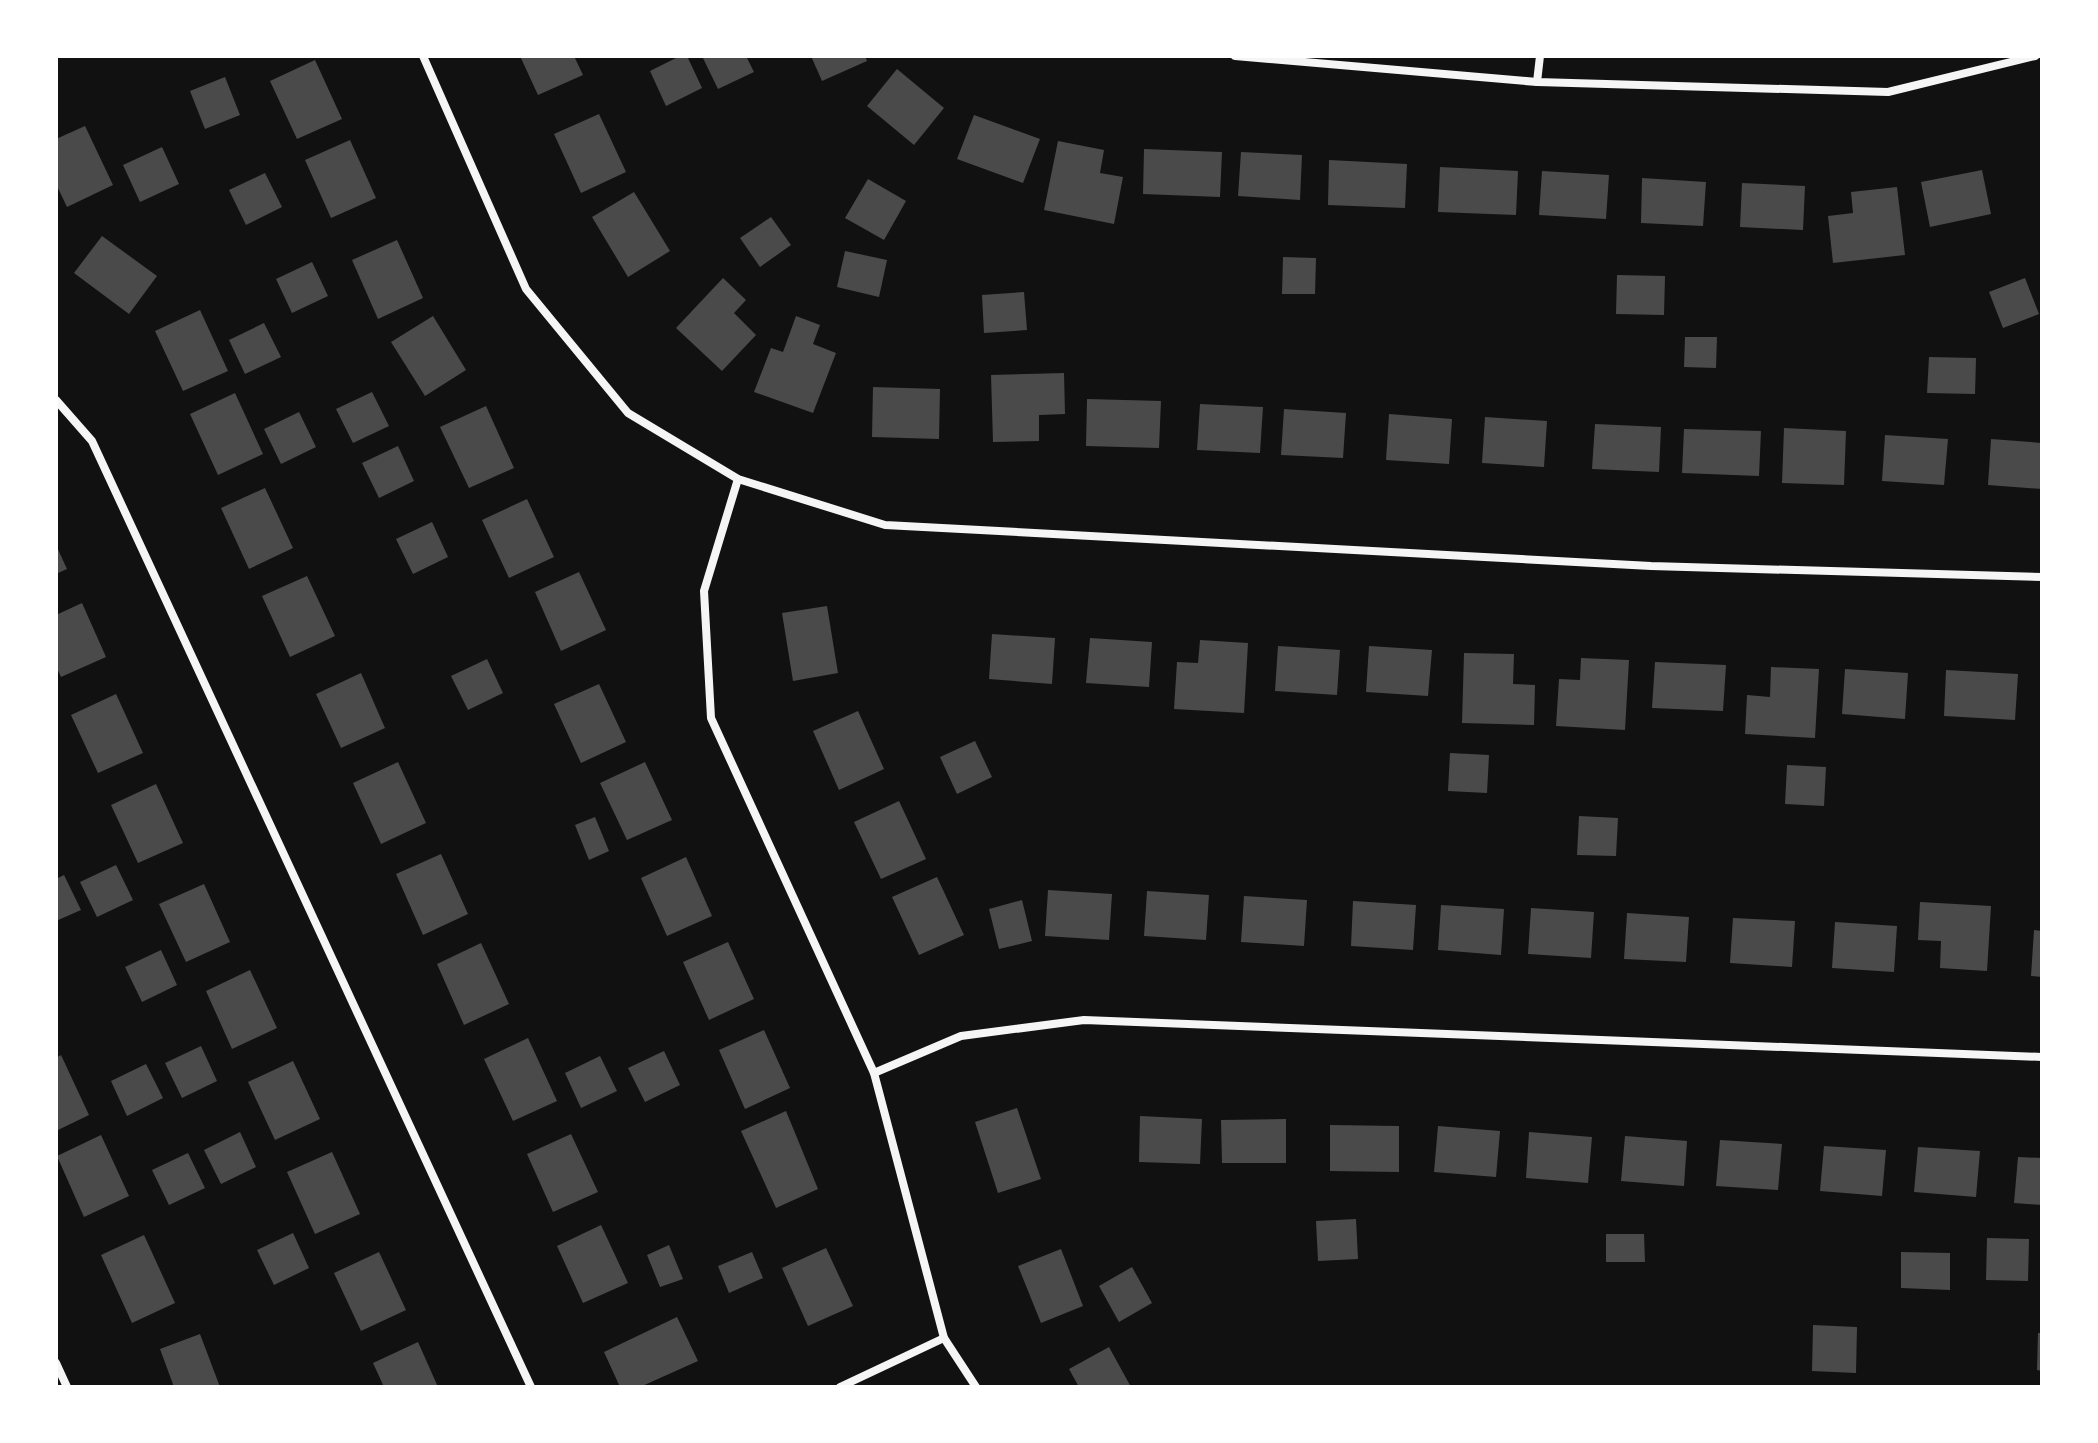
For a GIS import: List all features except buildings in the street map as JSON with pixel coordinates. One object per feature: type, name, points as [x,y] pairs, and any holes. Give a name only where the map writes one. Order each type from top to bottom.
[{"type":"street","points":[[423,56],[526,289],[628,413],[738,479],[885,525],[1651,566],[2042,577]]},
{"type":"street","points":[[1235,56],[1537,82],[1888,92],[2035,56]]},
{"type":"street","points":[[1537,82],[1540,56]]},
{"type":"street","points":[[56,400],[92,441],[531,1387]]},
{"type":"street","points":[[738,479],[704,591],[711,718],[874,1073],[944,1338],[976,1387]]},
{"type":"street","points":[[874,1073],[961,1036],[1084,1020],[2042,1057]]},
{"type":"street","points":[[840,1387],[944,1338]]},
{"type":"street","points":[[56,1363],[67,1387]]}]
